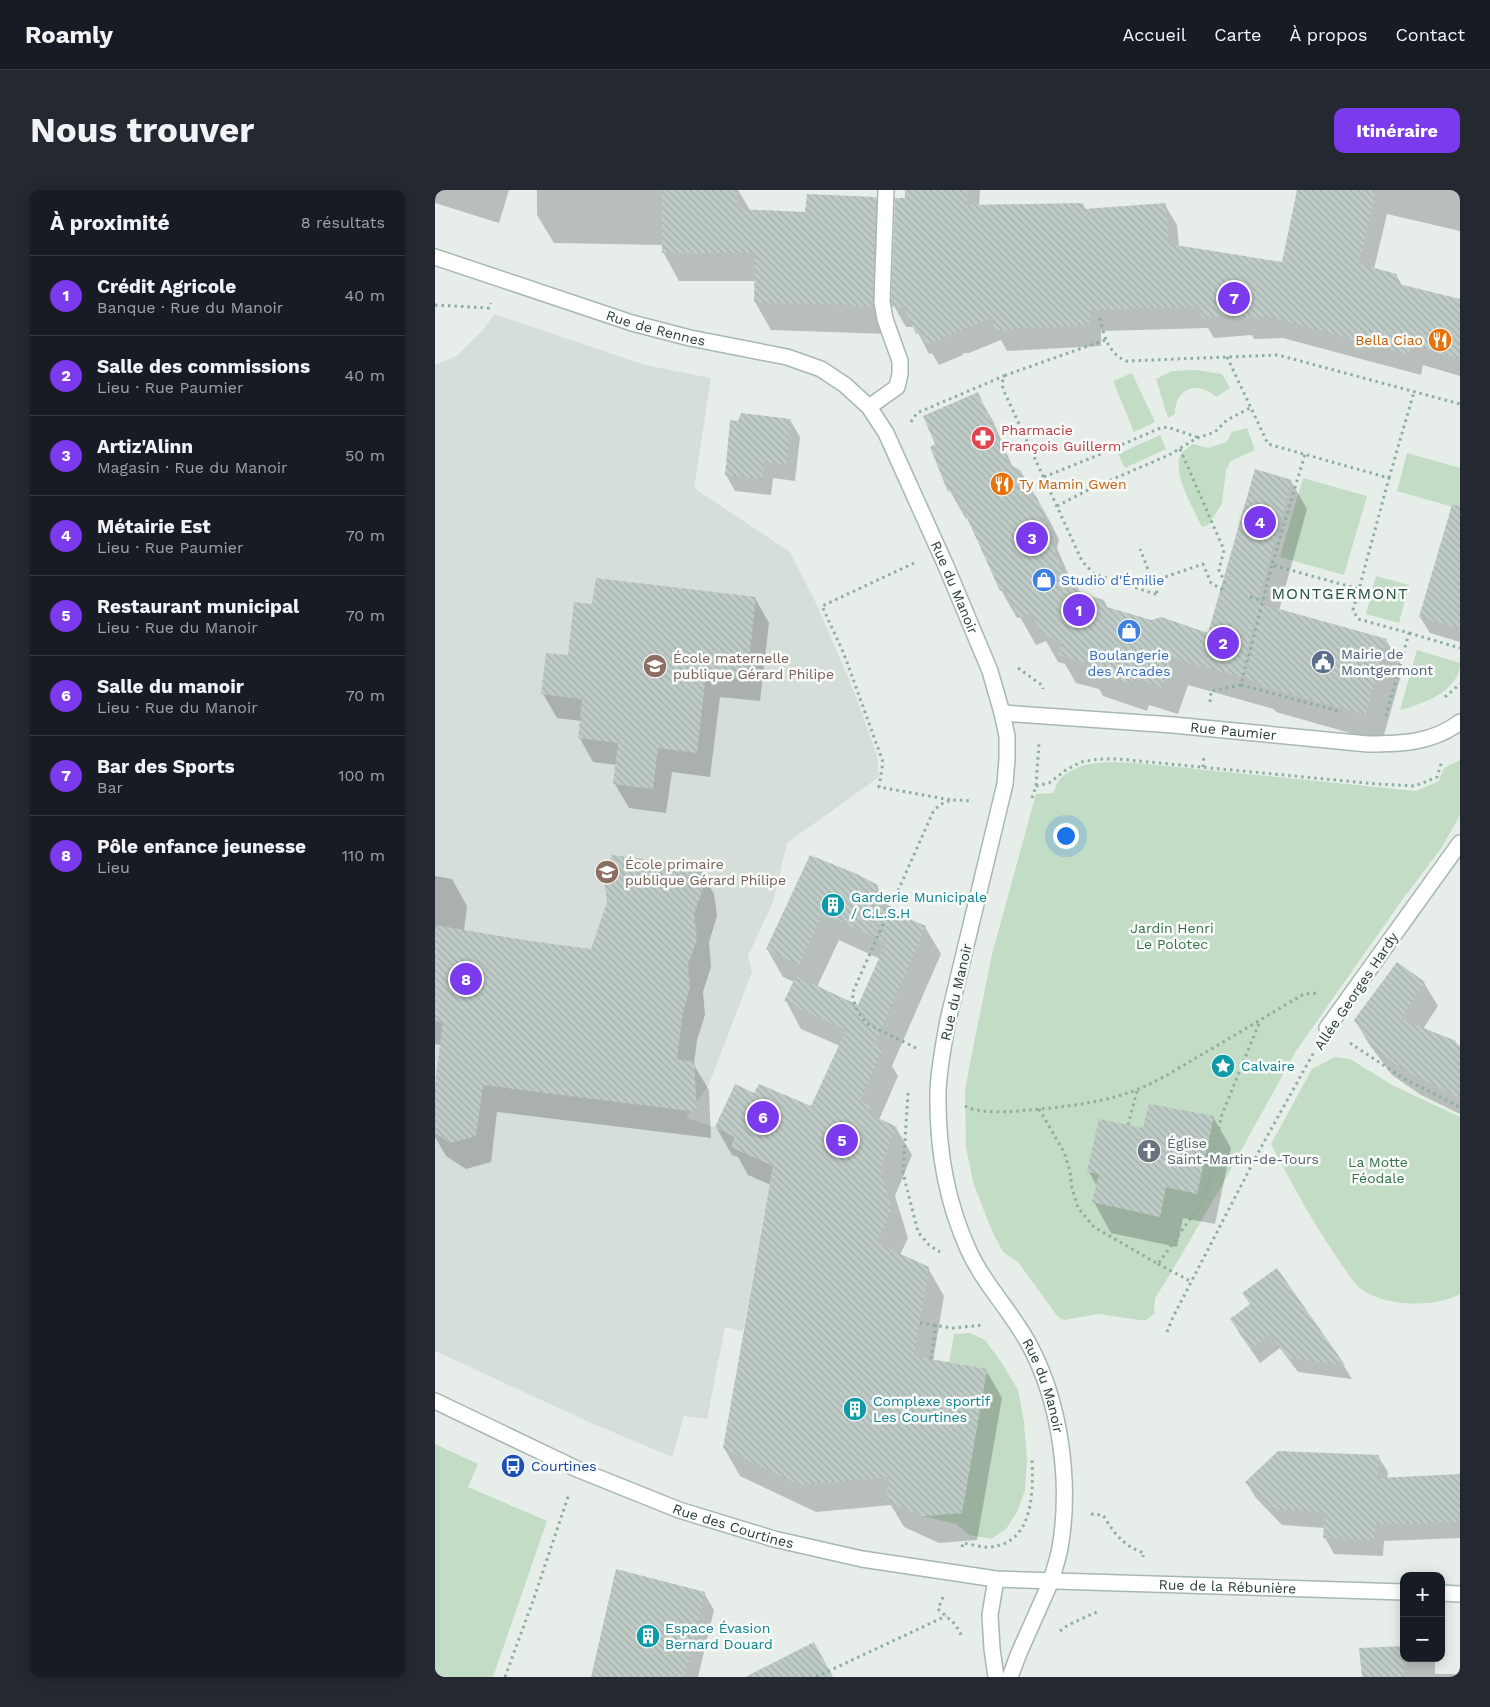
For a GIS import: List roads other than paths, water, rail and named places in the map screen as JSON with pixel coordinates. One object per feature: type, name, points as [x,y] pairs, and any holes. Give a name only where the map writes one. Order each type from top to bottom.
[{"type":"street","points":[[869,407],[897,386],[900,374],[901,361],[885,319],[882,302],[886,190]]},
{"type":"street","name":"Rue de Rennes","points":[[435,257],[632,323],[690,338],[787,357],[821,369],[845,385],[869,407]]},
{"type":"street","name":"Rue du Manoir","points":[[869,407],[886,433],[946,566],[990,671],[1003,713],[1007,736],[1005,784],[948,1020],[938,1089],[939,1126],[948,1189],[957,1221],[969,1251],[1031,1348],[1049,1393],[1059,1436],[1064,1471],[1060,1548],[1051,1581],[1010,1677]]},
{"type":"street","name":"Rue Paumier","points":[[1003,713],[1154,723],[1368,744],[1400,744],[1432,738],[1451,729],[1460,722]]},
{"type":"street","name":"Allée Georges Hardy","points":[[1327,1028],[1460,843]]},
{"type":"street","name":"Rue des Courtines","points":[[435,1401],[577,1469],[679,1510],[773,1539],[862,1559],[996,1579],[1051,1581]]},
{"type":"street","points":[[996,1579],[990,1616],[996,1677]]},
{"type":"street","name":"Rue de la Rébunière","points":[[1051,1581],[1400,1592]]},
{"type":"street","points":[[1445,1593],[1460,1594]]},
{"type":"place","name":"Bar des Sports","points":[[1234,298]]},
{"type":"place","name":"Bella Ciao","points":[[1440,340]]},
{"type":"place","name":"Pharmacie François Guillerm","points":[[983,438]]},
{"type":"place","name":"Ty Mamin Gwen","points":[[1002,484]]},
{"type":"place","name":"Métairie Est","points":[[1260,522]]},
{"type":"place","name":"Artiz'Alinn","points":[[1032,538]]},
{"type":"place","name":"Studio d'Émilie","points":[[1044,580]]},
{"type":"place","name":"Crédit Agricole","points":[[1079,610]]},
{"type":"place","name":"Boulangerie des Arcades","points":[[1129,631]]},
{"type":"place","name":"Salle des commissions","points":[[1223,643]]},
{"type":"place","name":"Mairie de Montgermont","points":[[1323,662]]},
{"type":"place","name":"École maternelle publique Gérard Philipe","points":[[655,666]]},
{"type":"place","name":"École primaire publique Gérard Philipe","points":[[607,872]]},
{"type":"place","name":"Garderie Municipale / C.L.S.H","points":[[833,905]]},
{"type":"place","name":"Pôle enfance jeunesse","points":[[466,979]]},
{"type":"place","name":"Calvaire","points":[[1223,1066]]},
{"type":"place","name":"Salle du manoir","points":[[763,1117]]},
{"type":"place","name":"Restaurant municipal","points":[[842,1140]]},
{"type":"place","name":"Église Saint-Martin-de-Tours","points":[[1149,1151]]},
{"type":"place","name":"Complexe sportif Les Courtines","points":[[855,1409]]},
{"type":"place","name":"Courtines","points":[[513,1466]]},
{"type":"place","name":"Espace Évasion Bernard Douard","points":[[648,1636]]},
{"type":"district","name":"MONTGERMONT","points":[[1340,593]]},
{"type":"park label","name":"Jardin Henri Le Polotec","points":[[1172,936]]},
{"type":"park label","name":"La Motte Féodale","points":[[1378,1170]]}]
